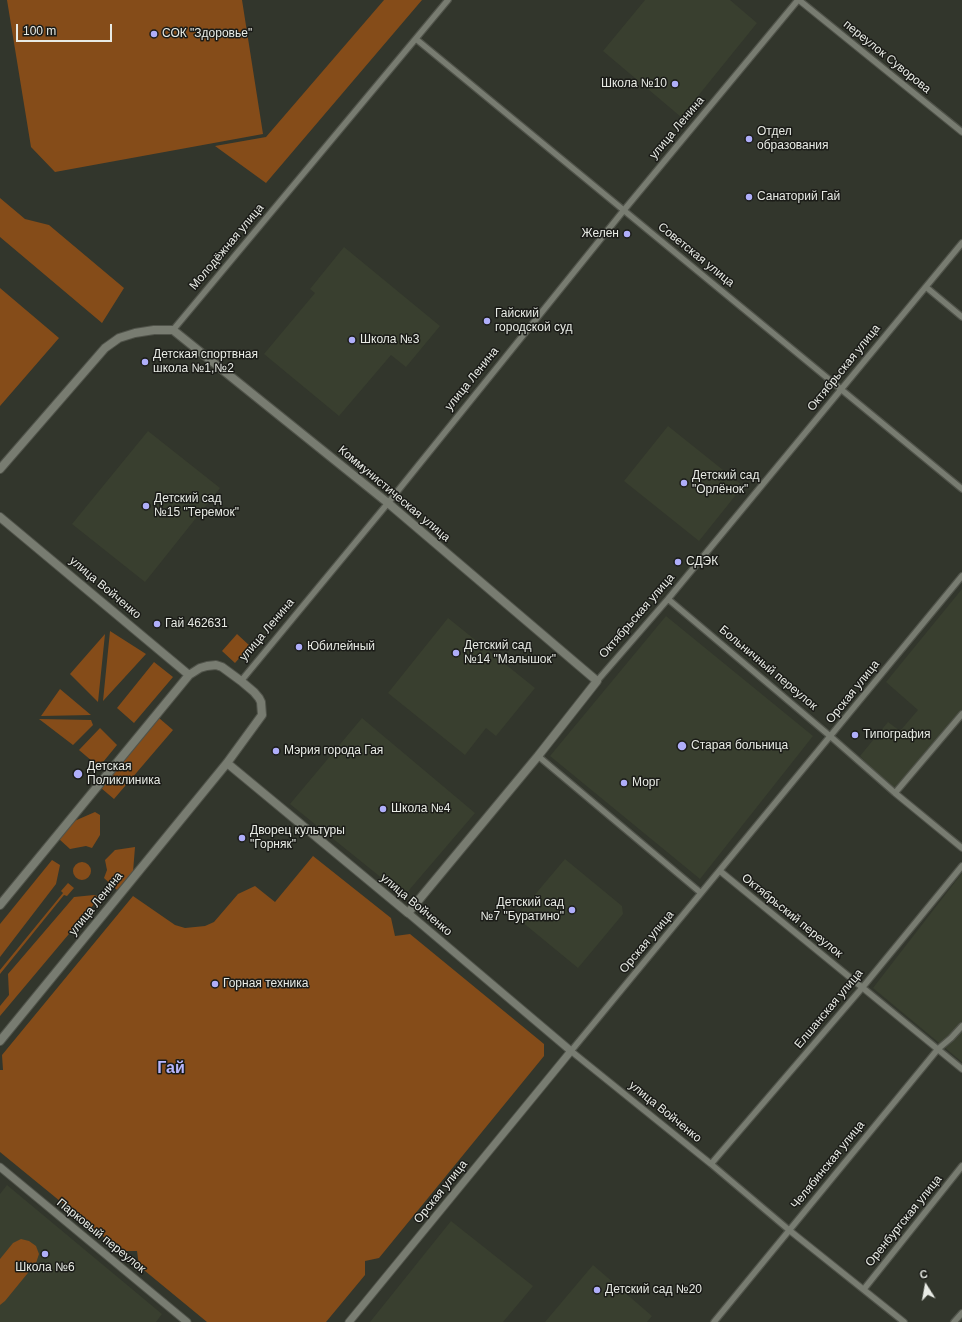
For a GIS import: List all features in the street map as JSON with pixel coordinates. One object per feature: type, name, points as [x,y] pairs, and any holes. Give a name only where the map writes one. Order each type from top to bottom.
[{"type":"main road","points":[[0,469],[105,348],[119,338],[135,333],[154,330],[173,330]]},
{"type":"main road","name":"Коммунистическая улица","points":[[173,330],[388,503],[597,681]]},
{"type":"main road","name":"улица Войченко","points":[[0,517],[189,675]]},
{"type":"main road","points":[[0,905],[189,675],[200,668],[207,666],[216,665],[222,667],[254,692],[261,702],[262,715],[227,763]]},
{"type":"main road","name":"Октябрьская улица","points":[[408,913],[538,756],[597,681]]},
{"type":"main road","name":"улица Войченко","points":[[227,763],[408,913]]},
{"type":"main road","name":"улица Ленина","points":[[0,1042],[227,763]]},
{"type":"street","name":"Молодёжная улица","points":[[173,330],[448,0]]},
{"type":"street","name":"переулок Суворова","points":[[799,0],[962,132]]},
{"type":"street","name":"улица Ленина","points":[[241,681],[388,503],[624,210],[799,0]]},
{"type":"street","name":"Советская улица","points":[[416,39],[962,489]]},
{"type":"street","name":"Октябрьская улица","points":[[597,681],[668,599],[962,243]]},
{"type":"street","points":[[926,287],[962,317]]},
{"type":"street","name":"Орская улица","points":[[349,1322],[962,576]]},
{"type":"street","name":"Больничный переулок","points":[[668,599],[962,848]]},
{"type":"street","points":[[895,792],[962,714]]},
{"type":"street","points":[[538,756],[701,893]]},
{"type":"street","name":"Елшанская улица","points":[[711,1164],[862,988],[962,866]]},
{"type":"street","name":"Октябрьский переулок","points":[[720,871],[962,1069]]},
{"type":"street","name":"улица Войченко","points":[[408,913],[571,1051],[711,1164],[789,1230],[904,1322]]},
{"type":"street","name":"Челябинская улица","points":[[714,1322],[938,1049],[952,1038],[962,1026]]},
{"type":"street","name":"Оренбургская улица","points":[[864,1289],[962,1166]]},
{"type":"street","name":"Парковый переулок","points":[[0,1167],[187,1322]]},
{"type":"street","points":[[954,1322],[962,1313]]},
{"type":"shaded area","points":[[7,0],[242,0],[263,134],[55,172],[31,147]]},
{"type":"shaded area","points":[[384,0],[422,0],[266,183],[215,146],[266,137]]},
{"type":"shaded area","name":"Школа №10","points":[[645,0],[730,0],[757,23],[681,117],[603,51]]},
{"type":"shaded area","points":[[0,198],[25,219],[49,225],[124,288],[102,323],[0,237]]},
{"type":"shaded area","name":"Школа №3","points":[[344,247],[440,326],[406,367],[391,355],[339,416],[264,354],[315,293],[310,289]]},
{"type":"shaded area","points":[[0,288],[59,338],[0,406]]},
{"type":"shaded area","name":"Детский сад \"Орлёнок\"","points":[[668,426],[743,486],[699,541],[624,481]]},
{"type":"shaded area","name":"Детский сад №15 \"Теремок\"","points":[[148,431],[220,488],[145,582],[72,524]]},
{"type":"shaded area","points":[[962,589],[962,710],[895,788],[870,767],[860,756],[888,722],[900,731],[918,710],[886,682]]},
{"type":"shaded area","name":"Старая больница","points":[[666,616],[813,736],[700,879],[550,756]]},
{"type":"shaded area","name":"Детский сад №14 \"Малышок\"","points":[[448,618],[535,688],[496,736],[486,728],[465,755],[388,693]]},
{"type":"shaded area","points":[[110,631],[146,654],[103,701]]},
{"type":"shaded area","points":[[105,634],[98,702],[70,674]]},
{"type":"shaded area","points":[[237,634],[250,646],[235,663],[222,651]]},
{"type":"shaded area","points":[[154,662],[173,677],[134,723],[117,708]]},
{"type":"shaded area","points":[[60,689],[91,715],[41,716]]},
{"type":"shaded area","points":[[159,718],[173,730],[114,799],[101,788]]},
{"type":"shaded area","name":"Школа №4","points":[[362,718],[475,813],[404,896],[290,804]]},
{"type":"shaded area","points":[[39,719],[91,720],[93,725],[73,745]]},
{"type":"shaded area","points":[[100,728],[117,745],[99,767],[79,750]]},
{"type":"shaded area","points":[[95,812],[100,815],[100,835],[92,848],[86,846],[70,849],[59,839],[72,822]]},
{"type":"shaded area","points":[[135,847],[133,872],[117,890],[104,878],[107,870],[105,860],[115,850]]},
{"type":"shaded area","points":[[313,856],[391,918],[395,936],[410,934],[544,1044],[544,1056],[379,1258],[365,1261],[365,1275],[326,1322],[207,1322],[139,1266],[137,1251],[121,1251],[0,1152],[0,1070],[3,1070],[2,1055],[133,896],[175,925],[185,928],[205,926],[214,922],[238,894],[255,886],[275,902]]},
{"type":"shaded area","name":"Детский сад №7 \"Буратино\"","points":[[565,859],[622,906],[623,914],[578,968],[516,917]]},
{"type":"shaded area","points":[[52,860],[60,865],[56,884],[0,957],[0,924]]},
{"type":"shaded area","points":[[82,862],[88,865],[91,871],[88,877],[82,880],[76,877],[73,871],[76,865]]},
{"type":"shaded area","points":[[962,873],[962,1062],[873,988]]},
{"type":"shaded area","points":[[68,883],[74,888],[67,896],[64,895],[0,974],[0,970],[63,893],[61,891]]},
{"type":"shaded area","points":[[94,895],[100,897],[0,1016],[0,1006],[9,995],[8,974],[74,897]]},
{"type":"shaded area","name":"Школа №6","points":[[7,1185],[162,1314],[156,1322],[0,1322],[0,1194]]},
{"type":"shaded area","points":[[451,1221],[533,1286],[529,1291],[503,1322],[370,1322]]},
{"type":"shaded area","points":[[21,1239],[29,1241],[36,1246],[39,1254],[36,1263],[0,1305],[0,1259],[13,1243]]},
{"type":"shaded area","name":"Детский сад №20","points":[[593,1265],[652,1316],[647,1322],[545,1322]]},
{"type":"place","name":"СОК \"Здоровье\"","points":[[154,34]]},
{"type":"place","name":"Школа №10","points":[[675,84]]},
{"type":"place","name":"Отдел образования","points":[[749,139]]},
{"type":"place","name":"Санаторий Гай","points":[[749,197]]},
{"type":"place","name":"Желен","points":[[627,234]]},
{"type":"place","name":"Гайский городской суд","points":[[487,321]]},
{"type":"place","name":"Школа №3","points":[[352,340]]},
{"type":"place","name":"Детская спортвная школа №1,№2","points":[[145,362]]},
{"type":"place","name":"Детский сад \"Орлёнок\"","points":[[684,483]]},
{"type":"place","name":"Детский сад №15 \"Теремок\"","points":[[146,506]]},
{"type":"place","name":"СДЭК","points":[[678,562]]},
{"type":"place","name":"Гай 462631","points":[[157,624]]},
{"type":"place","name":"Юбилейный","points":[[299,647]]},
{"type":"place","name":"Детский сад №14 \"Малышок\"","points":[[456,653]]},
{"type":"place","name":"Типография","points":[[855,735]]},
{"type":"place","name":"Старая больница","points":[[682,746]]},
{"type":"place","name":"Мэрия города Гая","points":[[276,751]]},
{"type":"place","name":"Детская Поликлиника","points":[[78,774]]},
{"type":"place","name":"Морг","points":[[624,783]]},
{"type":"place","name":"Школа №4","points":[[383,809]]},
{"type":"place","name":"Дворец культуры \"Горняк\"","points":[[242,838]]},
{"type":"place","name":"Детский сад №7 \"Буратино\"","points":[[572,910]]},
{"type":"place","name":"Горная техника","points":[[215,984]]},
{"type":"place","name":"Школа №6","points":[[45,1254]]},
{"type":"place","name":"Детский сад №20","points":[[597,1290]]},
{"type":"district","name":"Гай","points":[[171,1069]]}]
